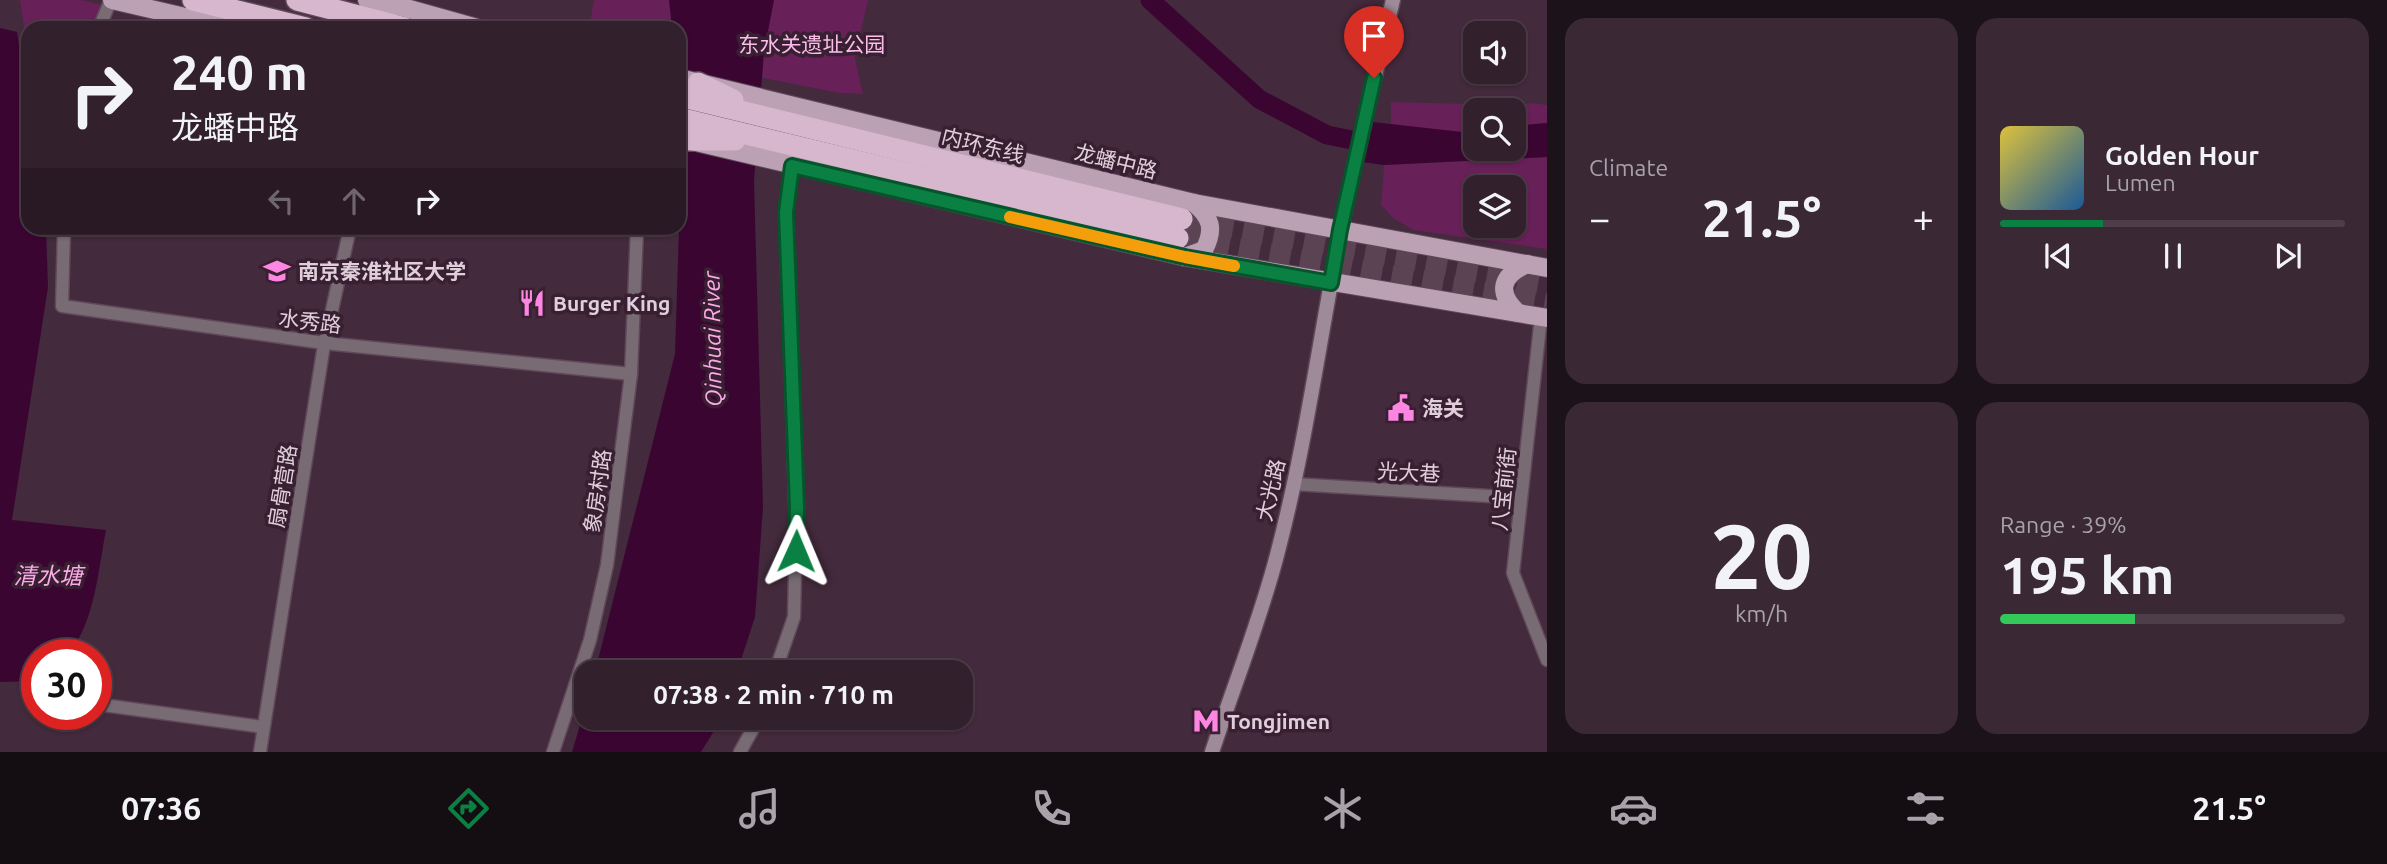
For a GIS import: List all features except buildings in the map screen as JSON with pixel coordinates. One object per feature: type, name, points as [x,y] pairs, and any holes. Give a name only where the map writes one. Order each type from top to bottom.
[{"type":"highway","points":[[193,0],[279,21]]},
{"type":"highway","points":[[297,0],[378,21]]},
{"type":"highway","points":[[688,81],[771,130]]},
{"type":"highway","points":[[686,99],[771,130]]},
{"type":"highway","points":[[686,119],[771,130]]},
{"type":"highway","points":[[686,139],[771,130]]},
{"type":"highway","name":"内环东线","points":[[771,130],[1185,229]]},
{"type":"main road","points":[[112,0],[202,21]]},
{"type":"main road","points":[[367,0],[450,21]]},
{"type":"main road","points":[[771,130],[792,166],[1185,229],[1340,230],[1547,268]]},
{"type":"main road","points":[[1185,229],[1331,283],[1544,317]]},
{"type":"main road","points":[[1518,313],[1508,303],[1503,290],[1514,271],[1528,264]]},
{"type":"street","points":[[102,21],[112,0]]},
{"type":"street","name":"大光路","points":[[1212,752],[1277,557],[1314,390],[1340,230],[1389,3]]},
{"type":"street","points":[[779,660],[794,617],[797,508],[786,212],[792,166]]},
{"type":"street","name":"水秀路","points":[[64,235],[62,306],[324,343],[631,374]]},
{"type":"street","name":"扇骨营路","points":[[260,752],[324,343],[348,235]]},
{"type":"street","name":"象房村路","points":[[553,752],[590,640],[607,565],[631,374],[638,235]]},
{"type":"street","name":"八宝前街","points":[[1544,317],[1513,573],[1547,660]]},
{"type":"street","name":"光大巷","points":[[1294,484],[1521,498]]},
{"type":"street","points":[[112,706],[263,727]]},
{"type":"street","points":[[741,752],[753,730]]},
{"type":"green space","points":[[20,0],[81,0],[103,5],[95,21],[23,21]]},
{"type":"green space","name":"东水关遗址公园","points":[[594,0],[868,0],[855,58],[863,94],[839,93],[717,69],[686,36],[686,21],[590,21]]},
{"type":"green space","points":[[1391,102],[1463,104],[1463,132],[1391,125]]},
{"type":"green space","points":[[1526,104],[1547,105],[1547,123],[1526,125]]},
{"type":"green space","points":[[1547,157],[1547,249],[1469,238],[1526,238],[1526,175],[1463,175],[1463,237],[1413,230],[1393,218],[1381,205],[1384,165],[1526,161],[1526,158]]},
{"type":"water","name":"Qinhuai River","points":[[669,0],[774,0],[764,52],[754,181],[763,507],[755,617],[741,660],[598,660],[675,354],[679,235],[686,235],[686,21],[671,21]]},
{"type":"water","name":"清水塘","points":[[0,28],[17,32],[21,57],[21,235],[46,235],[48,287],[12,520],[106,530],[94,595],[79,639],[21,639],[21,681],[0,682]]},
{"type":"water","points":[[1364,121],[1463,132],[1463,161],[1466,161],[1384,165],[1355,161]]},
{"type":"water","points":[[1547,123],[1547,157],[1526,158],[1526,125]]},
{"type":"water","points":[[579,730],[715,730],[701,752],[572,752]]},
{"type":"waterway","points":[[1150,0],[1259,99],[1327,135],[1377,145]]},
{"type":"tunnel","points":[[1182,219],[1547,284]]},
{"type":"tunnel","points":[[1178,238],[1547,303]]},
{"type":"slow traffic","points":[[1010,217],[1234,266]]},
{"type":"place","name":"南京秦淮社区大学","points":[[277,271]]},
{"type":"place","name":"Burger King","points":[[532,303]]},
{"type":"place","name":"海关","points":[[1401,408]]},
{"type":"place","name":"Tongjimen","points":[[1206,721]]},
{"type":"route","points":[[796,551],[797,508],[786,212],[792,166],[1185,257],[1331,283],[1374,78]]}]
